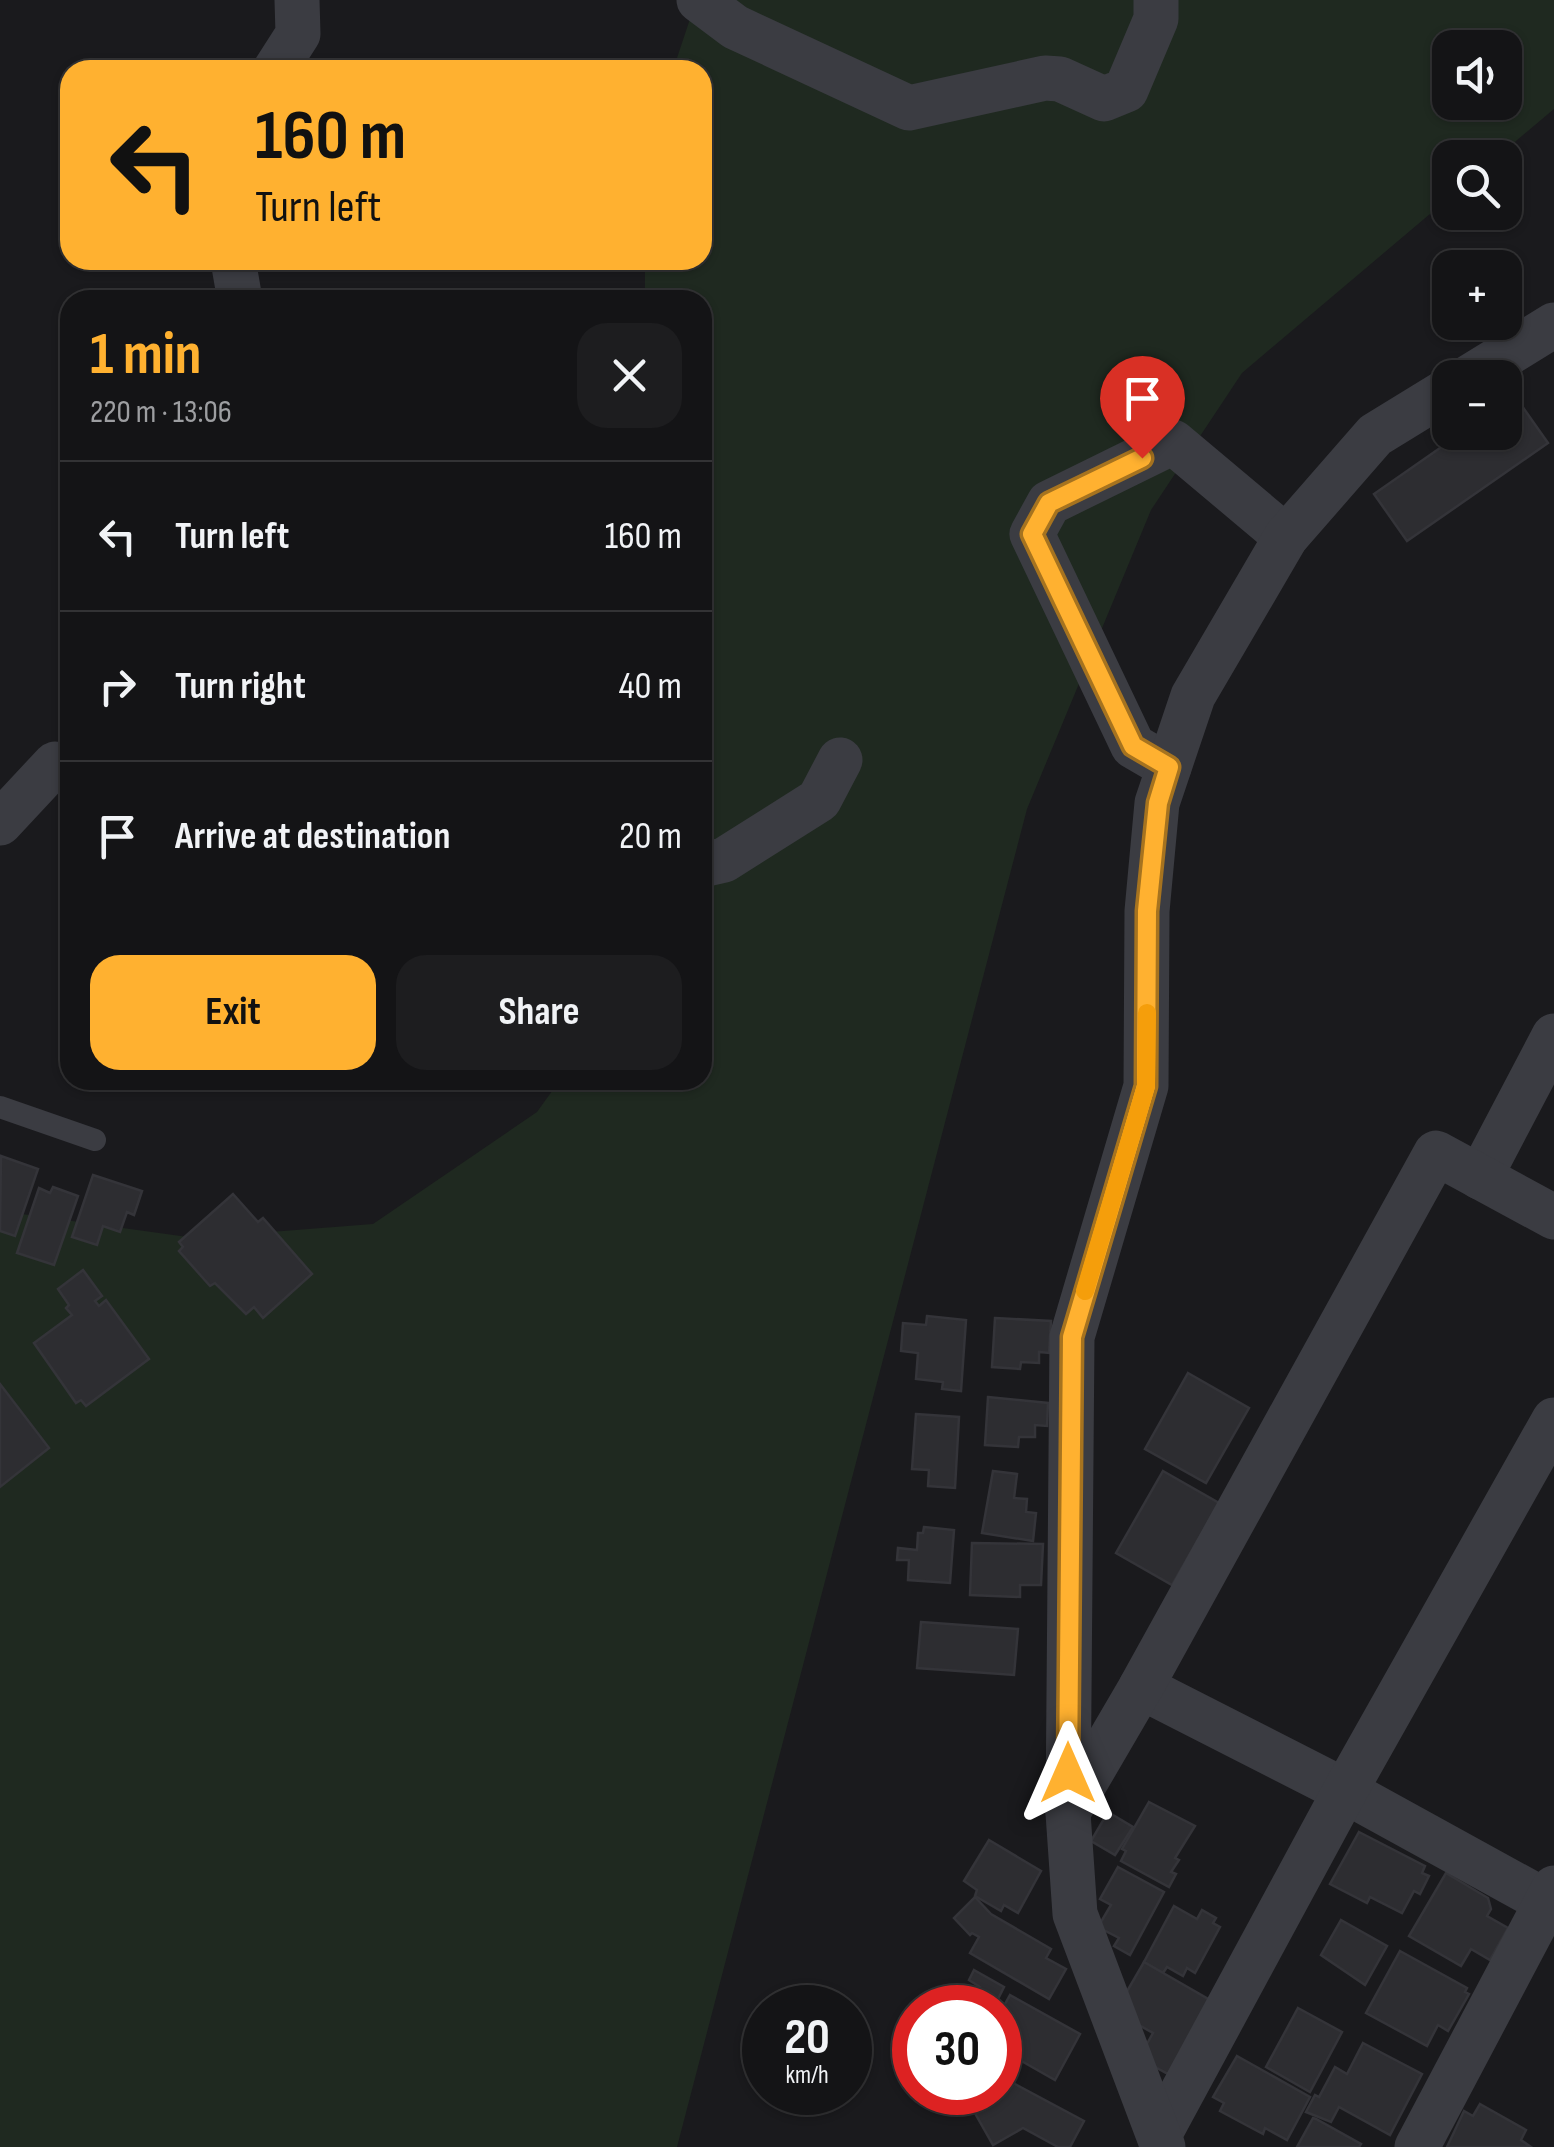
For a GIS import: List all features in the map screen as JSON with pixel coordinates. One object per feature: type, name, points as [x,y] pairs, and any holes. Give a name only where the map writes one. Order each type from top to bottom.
[{"type":"street","points":[[281,60],[298,34],[297,0]]},
{"type":"street","points":[[698,0],[735,27],[908,108],[1045,78],[1060,79],[1104,99],[1126,90],[1156,19],[1156,0]]},
{"type":"street","points":[[1497,360],[1554,325]]},
{"type":"street","points":[[1161,2141],[1075,1914],[1068,1812],[1072,1337],[1146,1086],[1147,911],[1158,803],[1193,696],[1286,537],[1374,435],[1432,400]]},
{"type":"street","points":[[1169,767],[1133,746],[1032,534],[1049,503],[1172,442],[1286,537]]},
{"type":"street","points":[[712,863],[724,860],[819,800],[840,760]]},
{"type":"street","points":[[0,824],[55,764],[60,765]]},
{"type":"street","points":[[1480,1177],[1554,1036]]},
{"type":"street","points":[[1068,1812],[1436,1153],[1554,1216]]},
{"type":"street","points":[[1161,2141],[1345,1792],[1554,1420]]},
{"type":"street","points":[[1141,1686],[1552,1899],[1417,2147]]},
{"type":"lane","points":[[0,1108],[95,1140]]},
{"type":"green space","points":[[705,0],[1554,0],[1554,109],[1517,140],[1432,140],[1432,212],[1242,373],[1151,510],[1027,809],[677,2147],[0,2147],[0,1211],[195,1238],[373,1224],[537,1112],[553,1090],[712,1090],[712,290],[645,290],[645,270],[712,270],[712,60],[676,60],[693,10]]},
{"type":"building","points":[[1522,406],[1548,443],[1407,541],[1374,494],[1437,450],[1522,450]]},
{"type":"building","points":[[1,1156],[38,1169],[15,1236],[0,1231]]},
{"type":"building","points":[[93,1175],[142,1191],[134,1215],[127,1212],[120,1232],[103,1226],[97,1245],[72,1237]]},
{"type":"building","points":[[53,1187],[78,1196],[54,1265],[17,1253],[39,1188],[50,1193]]},
{"type":"building","points":[[233,1194],[258,1222],[263,1218],[312,1274],[263,1318],[254,1307],[246,1314],[215,1283],[210,1286],[179,1251],[183,1247],[179,1242]]},
{"type":"building","points":[[83,1270],[102,1296],[95,1301],[99,1306],[106,1300],[149,1359],[86,1406],[81,1400],[76,1403],[34,1343],[72,1315],[58,1289]]},
{"type":"building","points":[[927,1316],[966,1320],[961,1391],[942,1389],[943,1382],[916,1379],[918,1353],[901,1351],[903,1323],[926,1325]]},
{"type":"building","points":[[995,1318],[1051,1321],[1049,1353],[1039,1352],[1039,1363],[1021,1362],[1020,1369],[992,1367]]},
{"type":"building","points":[[1188,1373],[1249,1408],[1206,1483],[1145,1449]]},
{"type":"building","points":[[0,1384],[49,1448],[0,1487]]},
{"type":"building","points":[[988,1397],[1048,1403],[1047,1426],[1035,1425],[1035,1437],[1019,1437],[1018,1447],[985,1445]]},
{"type":"building","points":[[916,1414],[959,1417],[955,1488],[928,1486],[929,1470],[912,1469]]},
{"type":"building","points":[[993,1471],[1017,1474],[1014,1498],[1027,1499],[1026,1512],[1036,1513],[1033,1541],[982,1533]]},
{"type":"building","points":[[1163,1471],[1219,1503],[1172,1585],[1116,1553]]},
{"type":"building","points":[[924,1527],[954,1530],[950,1583],[908,1580],[909,1560],[897,1560],[898,1548],[917,1550],[918,1533],[923,1533]]},
{"type":"building","points":[[972,1543],[1043,1544],[1041,1585],[1020,1585],[1020,1597],[970,1595]]},
{"type":"building","points":[[921,1622],[1018,1629],[1014,1675],[917,1668]]},
{"type":"building","points":[[1149,1802],[1195,1826],[1175,1858],[1179,1860],[1171,1872],[1176,1874],[1169,1887],[1121,1861],[1126,1851],[1122,1849]]},
{"type":"building","points":[[1108,1812],[1133,1827],[1115,1855],[1091,1841]]},
{"type":"building","points":[[1359,1832],[1425,1866],[1422,1873],[1429,1876],[1420,1894],[1414,1891],[1402,1913],[1370,1897],[1367,1903],[1330,1884]]},
{"type":"building","points":[[989,1840],[1041,1871],[1018,1913],[1004,1905],[1001,1911],[975,1896],[977,1890],[964,1881]]},
{"type":"building","points":[[1118,1867],[1164,1892],[1130,1955],[1114,1946],[1119,1938],[1098,1927],[1111,1905],[1100,1899]]},
{"type":"building","points":[[1446,1873],[1488,1898],[1491,1909],[1487,1916],[1508,1928],[1490,1960],[1471,1949],[1461,1966],[1409,1936]]},
{"type":"building","points":[[975,1897],[991,1914],[1051,1949],[1046,1958],[1066,1969],[1049,1999],[970,1953],[979,1937],[970,1935],[954,1918]]},
{"type":"building","points":[[1174,1906],[1197,1919],[1202,1910],[1216,1918],[1213,1923],[1220,1927],[1195,1973],[1187,1968],[1183,1976],[1167,1967],[1163,1973],[1144,1962]]},
{"type":"building","points":[[1341,1920],[1387,1946],[1365,1985],[1321,1955]]},
{"type":"building","points":[[1400,1951],[1467,1988],[1465,1992],[1469,1994],[1448,2031],[1438,2025],[1427,2046],[1366,2013]]},
{"type":"building","points":[[1144,1962],[1210,2000],[1168,2074],[1139,2058],[1153,2033],[1130,2020],[1126,1993]]},
{"type":"building","points":[[974,1970],[1000,1985],[977,1985],[969,1980]]},
{"type":"building","points":[[1022,2002],[1080,2034],[1055,2080],[1022,2061]]},
{"type":"building","points":[[1298,2008],[1342,2032],[1310,2092],[1266,2067]]},
{"type":"building","points":[[1363,2043],[1422,2074],[1390,2135],[1339,2107],[1331,2122],[1306,2112],[1335,2067],[1347,2074]]},
{"type":"building","points":[[1237,2056],[1310,2097],[1287,2140],[1265,2128],[1263,2134],[1220,2111],[1224,2103],[1213,2097]]},
{"type":"building","points":[[1022,2088],[1084,2121],[1070,2147],[1058,2147],[1023,2128],[993,2145],[976,2115],[1022,2115]]},
{"type":"building","points":[[1480,2104],[1526,2130],[1521,2140],[1531,2147],[1447,2147],[1464,2111],[1473,2116]]},
{"type":"building","points":[[1313,2118],[1361,2144],[1297,2147]]},
{"type":"slow traffic","points":[[1085,1291],[1146,1086],[1147,1013]]},
{"type":"route","points":[[1068,1773],[1072,1337],[1146,1086],[1147,911],[1158,803],[1169,767],[1133,746],[1032,534],[1049,503],[1142,458]]}]
